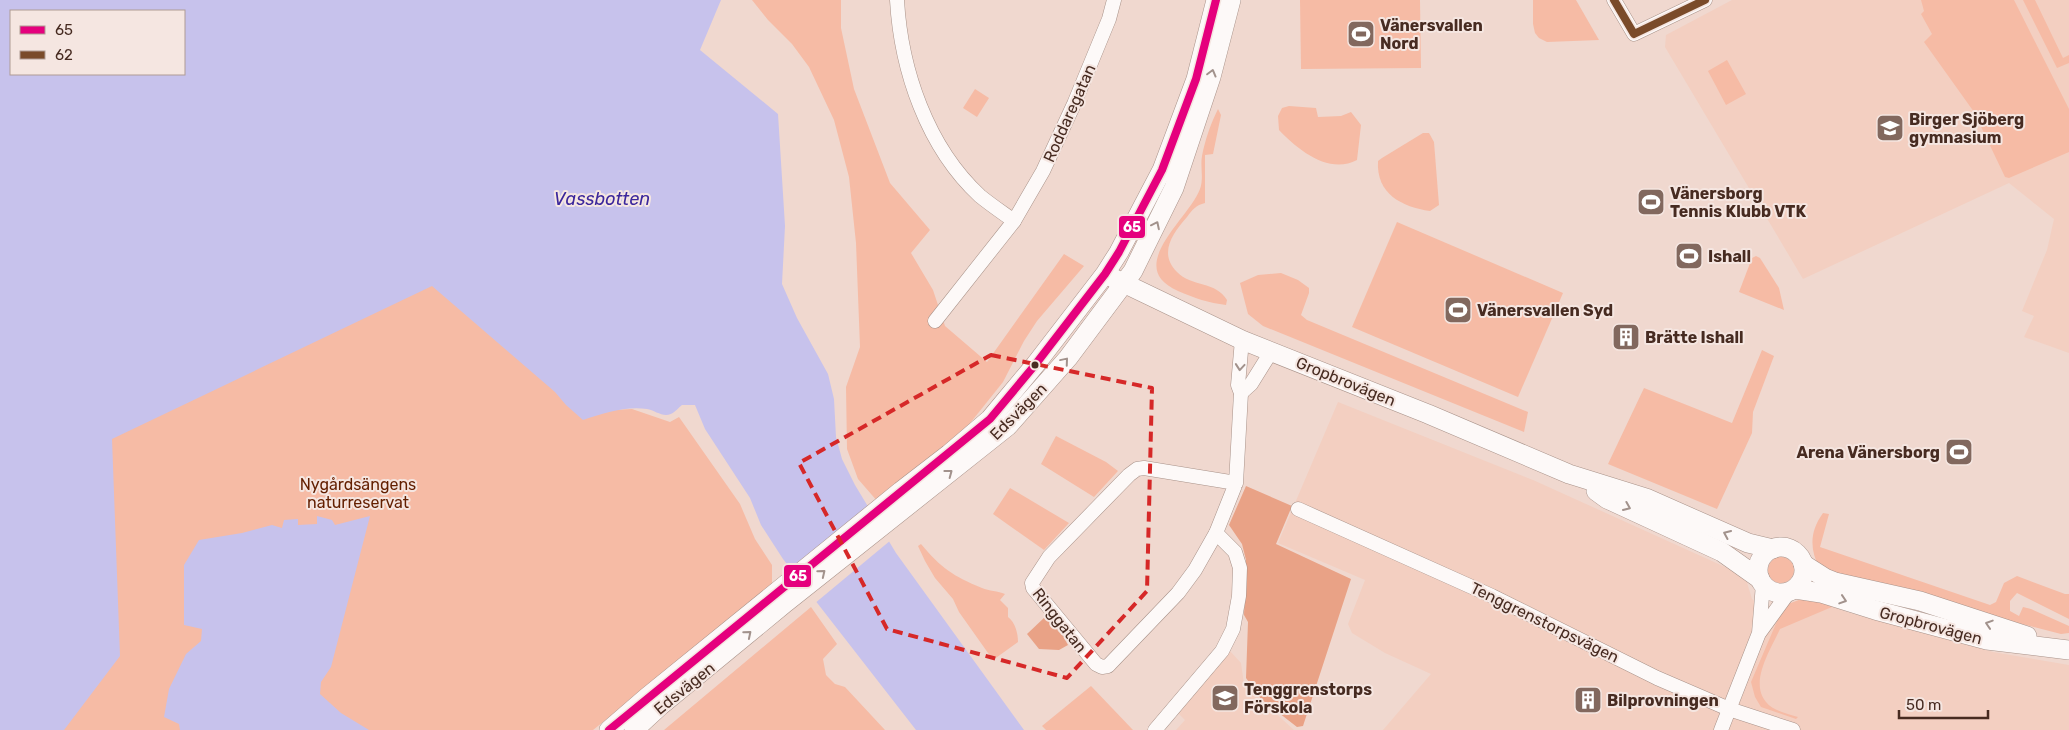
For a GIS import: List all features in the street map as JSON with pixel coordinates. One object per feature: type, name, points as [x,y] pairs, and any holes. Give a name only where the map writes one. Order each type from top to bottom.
[{"type":"main road","name":"Edsvägen","points":[[905,497],[949,454],[990,419],[1035,365],[1105,274],[1119,252],[1162,170],[1196,79],[1216,0]]},
{"type":"main road","name":"Edsvägen","points":[[609,730],[780,598],[905,497],[1008,426],[1068,358],[1133,271],[1174,188],[1211,77],[1231,0]]},
{"type":"main road","name":"Gropbrovägen","points":[[1105,274],[1271,352],[1428,414],[1569,474],[1646,498],[1748,543],[1773,549]]},
{"type":"main road","name":"Gropbrovägen","points":[[1569,474],[1608,499],[1722,552],[1762,582]]},
{"type":"main road","points":[[1781,548],[1793,551],[1800,557],[1803,564],[1803,579],[1792,590],[1774,592],[1762,582],[1758,570],[1761,560],[1773,549],[1781,548]]},
{"type":"main road","name":"Gropbrovägen","points":[[1803,564],[1835,582],[1920,601],[2069,650]]},
{"type":"main road","name":"Gropbrovägen","points":[[1792,590],[1820,593],[1892,615],[1987,640],[2069,650]]},
{"type":"main road","name":"Edsvägen","points":[[634,730],[780,598]]},
{"type":"street","points":[[897,0],[905,58],[918,99],[936,137],[947,156],[968,183],[980,195],[1014,221]]},
{"type":"street","name":"Roddaregatan","points":[[934,321],[1014,221],[1043,171],[1061,134],[1109,19],[1114,0]]},
{"type":"street","points":[[1614,0],[1634,34],[1705,0]]},
{"type":"street","name":"Ringgatan","points":[[1236,483],[1144,468],[1137,469],[1049,557],[1032,583],[1034,588],[1096,664],[1102,667],[1108,666],[1178,593],[1199,564],[1216,533],[1236,483],[1241,392],[1238,385],[1242,340]]},
{"type":"street","points":[[1241,392],[1251,384],[1271,352]]},
{"type":"street","name":"Tenggrenstorpsvägen","points":[[1298,509],[1492,596],[1657,678],[1729,710],[1793,730]]},
{"type":"street","points":[[1156,730],[1222,651],[1233,629],[1239,596],[1240,568],[1235,552],[1216,533]]},
{"type":"street","points":[[1759,633],[1762,582]]},
{"type":"street","points":[[1721,730],[1759,633],[1792,590]]},
{"type":"highlighted area","points":[[991,355],[1152,388],[1147,591],[1067,678],[887,629],[799,463]]},
{"type":"shaded area","name":"Birger Sjöberg gymnasium","points":[[1732,0],[2069,0],[2069,353],[2024,337],[2034,316],[2022,311],[2047,250],[2054,219],[2009,183],[1803,279],[1665,47],[1666,35]]},
{"type":"shaded area","points":[[1338,402],[1533,480],[1745,576],[1752,599],[1781,625],[1826,604],[1847,612],[1993,652],[2069,665],[2069,730],[1383,730],[1431,674],[1385,653],[1352,633],[1348,624],[1365,580],[1278,543]]},
{"type":"shaded area","points":[[1246,486],[1292,506],[1276,544],[1351,579],[1303,726],[1297,727],[1261,699],[1246,678],[1248,622],[1244,615],[1246,560],[1242,544],[1229,525]]},
{"type":"shaded area","points":[[1045,617],[1063,636],[1068,645],[1059,650],[1039,649],[1027,634]]},
{"type":"shaded area","name":"Tenggrenstorps Förskola","points":[[1230,651],[1241,663],[1244,684],[1294,730],[1176,730],[1185,720],[1178,713],[1215,666]]},
{"type":"green space","points":[[752,0],[841,0],[841,28],[854,89],[890,183],[930,230],[911,253],[933,290],[945,326],[987,362],[1064,254],[1084,266],[1037,321],[1024,341],[1003,382],[967,427],[878,502],[858,479],[847,449],[846,387],[860,347],[856,243],[849,177],[834,120],[809,67],[792,44],[768,20]]},
{"type":"green space","name":"Vänersvallen Nord","points":[[1300,0],[1420,0],[1421,68],[1301,69]]},
{"type":"green space","points":[[1533,0],[1576,0],[1599,40],[1547,42],[1539,38],[1535,33],[1533,24]]},
{"type":"green space","points":[[1921,0],[2014,0],[2069,109],[2069,152],[2009,178],[2005,177],[1974,112],[1924,42],[1932,34],[1921,14],[1924,11]]},
{"type":"green space","points":[[2023,0],[2035,0],[2063,58],[2069,55],[2069,63],[2057,68]]},
{"type":"green space","points":[[1727,60],[1746,94],[1726,105],[1708,71]]},
{"type":"green space","points":[[975,89],[989,98],[977,117],[963,108]]},
{"type":"green space","points":[[1289,106],[1316,108],[1318,117],[1341,116],[1351,112],[1361,125],[1357,160],[1346,164],[1325,162],[1295,145],[1279,130],[1278,116],[1282,108]]},
{"type":"green space","points":[[1218,109],[1221,115],[1213,154],[1205,155],[1205,203],[1194,208],[1182,223],[1173,236],[1168,250],[1171,265],[1177,272],[1189,280],[1217,290],[1227,300],[1226,305],[1202,300],[1178,291],[1163,281],[1157,269],[1158,256],[1164,242],[1194,201],[1200,189],[1203,150]]},
{"type":"green space","points":[[1423,133],[1429,133],[1434,142],[1439,205],[1430,211],[1410,206],[1393,197],[1381,182],[1378,161]]},
{"type":"green space","name":"Nygårdsängens naturreservat","points":[[427,194],[596,415],[613,410],[632,409],[670,422],[679,417],[740,504],[755,539],[772,565],[772,587],[593,730],[0,730],[0,409]]},
{"type":"green space","name":"Vänersvallen Syd","points":[[1397,222],[1563,293],[1518,397],[1352,327]]},
{"type":"green space","points":[[1756,256],[1760,258],[1779,288],[1784,310],[1739,292],[1752,258]]},
{"type":"green space","points":[[1281,273],[1298,280],[1309,288],[1301,315],[1307,320],[1528,412],[1524,432],[1263,326],[1248,314],[1240,283],[1258,275]]},
{"type":"green space","points":[[1762,350],[1774,356],[1753,412],[1752,433],[1717,509],[1608,464],[1644,388],[1732,423]]},
{"type":"green space","points":[[1056,436],[1106,462],[1118,471],[1094,497],[1041,464]]},
{"type":"green space","points":[[1010,488],[1069,523],[1044,550],[993,514]]},
{"type":"green space","points":[[1823,513],[1829,514],[1820,547],[1990,605],[1996,602],[2004,583],[2017,576],[2069,594],[2069,619],[2017,593],[2010,601],[2010,611],[2019,616],[2023,607],[2031,609],[2069,626],[2069,633],[2061,634],[2018,623],[1820,569],[1816,562],[1812,540],[1813,533]]},
{"type":"green space","points":[[921,544],[941,565],[955,575],[982,588],[1005,594],[1000,600],[1008,608],[1008,617],[1016,628],[1018,642],[993,660],[959,612],[953,599],[935,578],[918,546]]},
{"type":"green space","points":[[1781,557],[1790,561],[1794,570],[1790,579],[1781,583],[1772,579],[1768,570],[1772,561]]},
{"type":"green space","points":[[1804,598],[1839,604],[1780,629],[1763,666],[1760,685],[1761,694],[1769,705],[1781,712],[1798,717],[1796,719],[1761,707],[1755,697],[1751,682],[1781,612],[1788,604]]},
{"type":"green space","points":[[811,607],[837,644],[823,659],[826,675],[835,684],[845,687],[885,730],[664,730]]},
{"type":"green space","points":[[1091,686],[1133,730],[1046,730],[1042,726]]},
{"type":"water","name":"Vassbotten","points":[[0,0],[721,0],[700,50],[778,114],[785,226],[782,284],[797,318],[828,374],[834,399],[836,437],[842,459],[855,485],[896,553],[1024,730],[916,730],[783,559],[761,525],[750,498],[705,429],[695,405],[682,405],[668,415],[647,409],[631,408],[583,420],[555,392],[432,286],[112,439],[120,656],[64,730],[0,730]]},
{"type":"water","points":[[317,516],[332,520],[335,525],[370,516],[331,667],[321,682],[320,694],[341,713],[369,730],[180,730],[179,724],[164,717],[169,689],[186,654],[201,641],[202,629],[184,625],[184,565],[199,540],[242,533],[272,525],[282,528],[284,520],[298,519],[298,525],[317,524]]},
{"type":"pier","points":[[870,505],[891,540],[814,604],[790,572]]},
{"type":"transit line","name":"65","points":[[609,730],[990,419],[1035,365],[1105,274],[1119,252],[1162,170],[1196,79],[1216,0]]},
{"type":"transit line","name":"62","points":[[1614,0],[1634,34],[1705,0]]},
{"type":"place","name":"Vänersvallen Nord","points":[[1361,34]]},
{"type":"place","name":"Birger Sjöberg gymnasium","points":[[1890,128]]},
{"type":"place","name":"Vänersborg Tennis Klubb VTK","points":[[1651,202]]},
{"type":"place","name":"Ishall","points":[[1689,256]]},
{"type":"place","name":"Vänersvallen Syd","points":[[1458,310]]},
{"type":"place","name":"Brätte Ishall","points":[[1626,337]]},
{"type":"place","name":"Arena Vänersborg","points":[[1959,452]]},
{"type":"place","name":"Tenggrenstorps Förskola","points":[[1225,698]]},
{"type":"place","name":"Bilprovningen","points":[[1588,700]]}]
